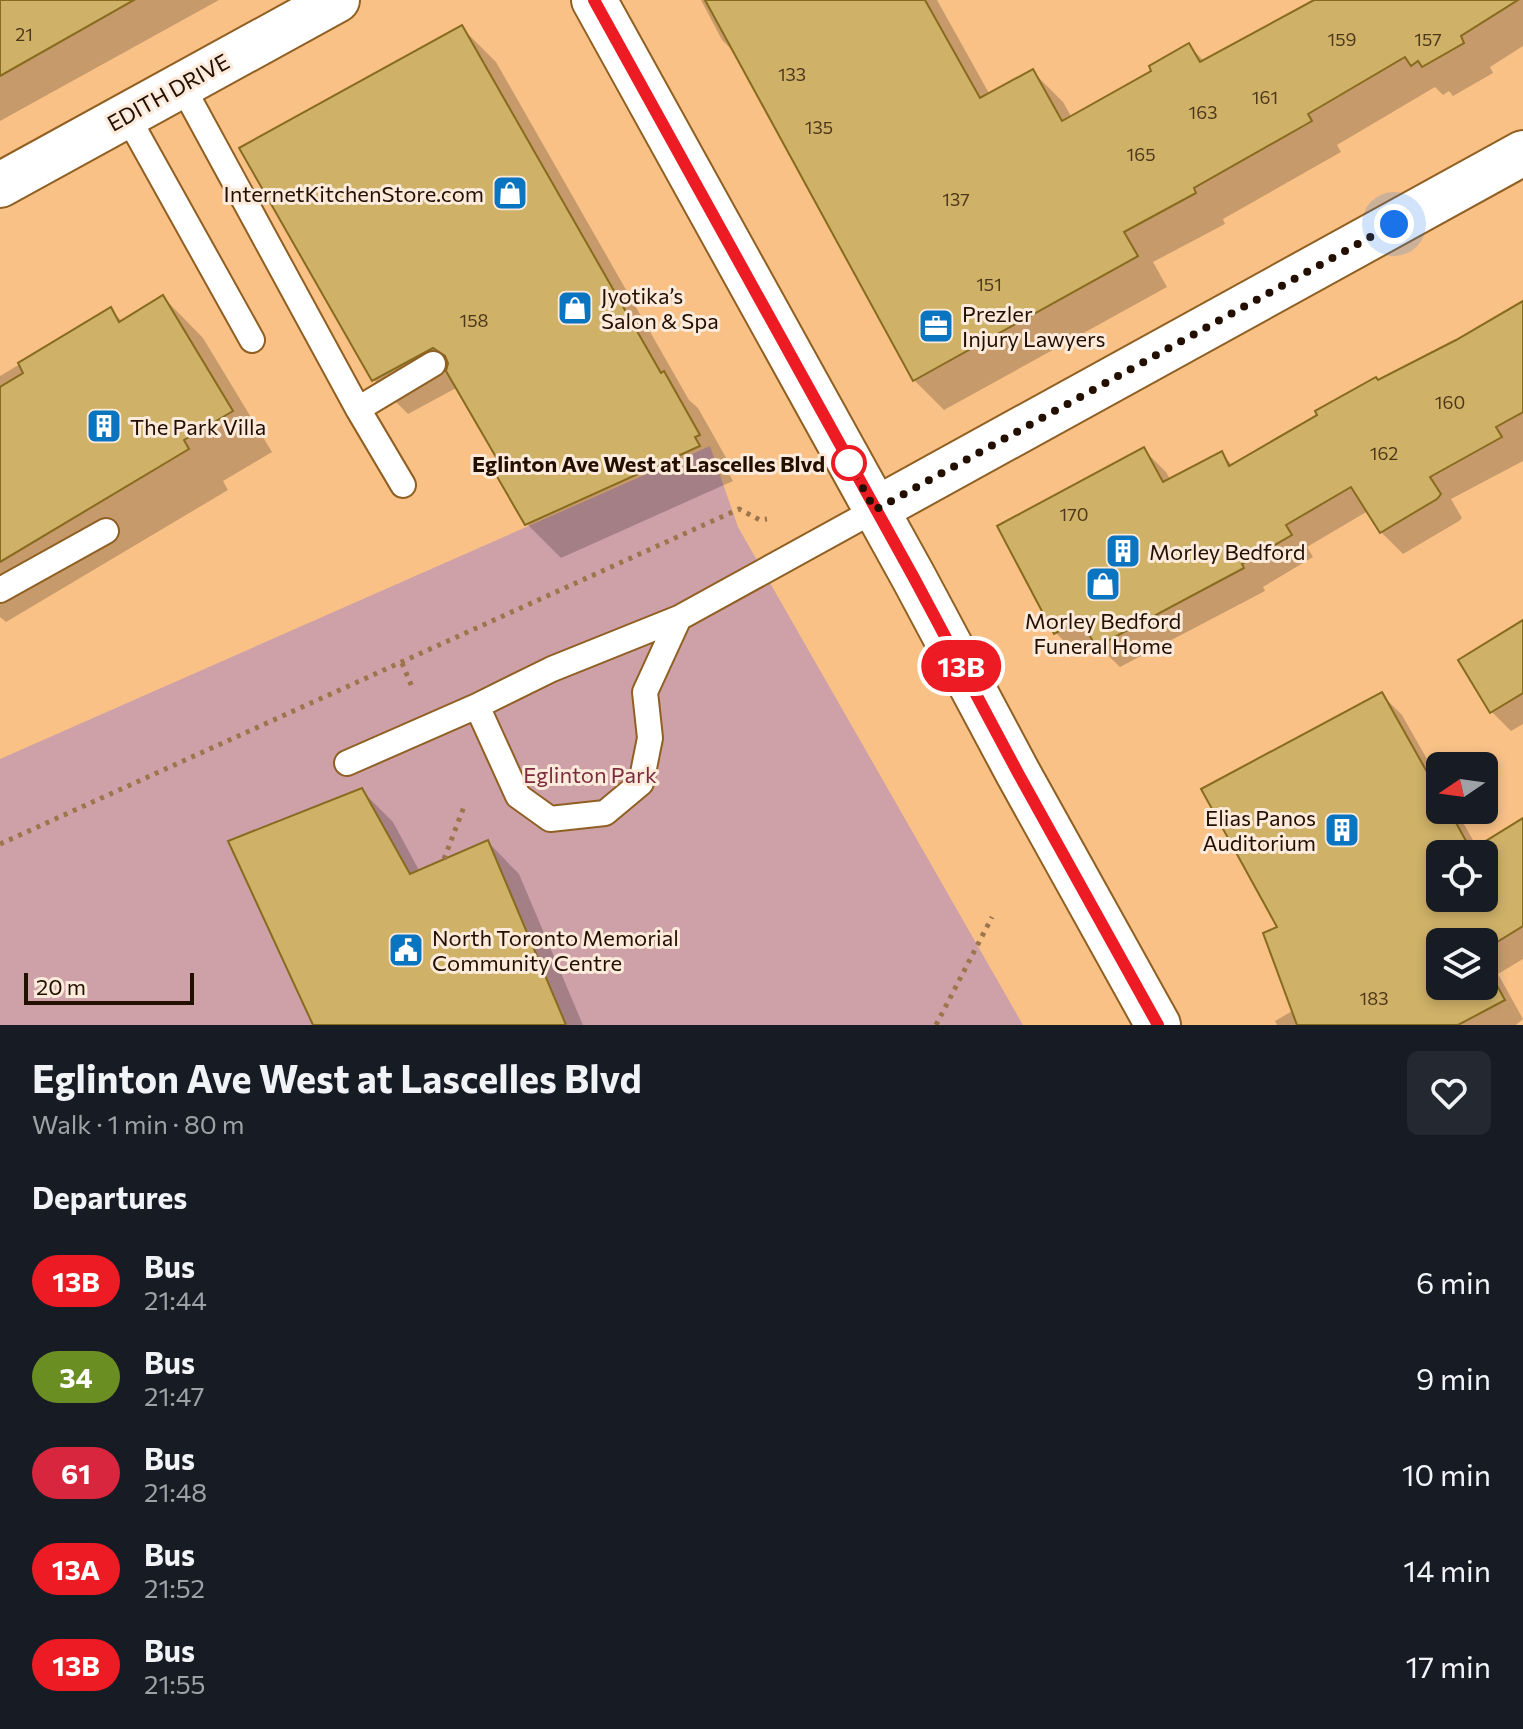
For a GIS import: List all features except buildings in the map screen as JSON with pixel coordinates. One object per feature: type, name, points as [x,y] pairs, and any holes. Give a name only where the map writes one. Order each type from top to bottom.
[{"type":"main road","name":"EDITH DRIVE","points":[[0,185],[337,0]]},
{"type":"main road","points":[[594,0],[1158,1025]]},
{"type":"main road","points":[[875,510],[1523,153]]},
{"type":"lane","points":[[181,84],[358,409],[403,485]]},
{"type":"lane","points":[[126,114],[252,340]]},
{"type":"lane","points":[[358,409],[433,364]]},
{"type":"lane","points":[[347,763],[552,669],[679,618],[875,510]]},
{"type":"lane","points":[[0,590],[106,531]]},
{"type":"lane","points":[[477,706],[518,796],[550,819],[605,813],[641,783],[650,738],[645,692],[679,618]]},
{"type":"path","points":[[0,844],[739,509],[760,520]]},
{"type":"path","points":[[402,663],[413,688]]},
{"type":"path","points":[[444,859],[465,804]]},
{"type":"path","points":[[936,1025],[992,917]]},
{"type":"green space","name":"Eglinton Park","points":[[710,446],[738,527],[1023,1025],[0,1025],[0,759]]},
{"type":"bus line","name":"13B","points":[[594,0],[1158,1025]]},
{"type":"place","name":"InternetKitchenStore.com","points":[[510,193]]},
{"type":"place","name":"Jyotika’s Salon & Spa","points":[[575,308]]},
{"type":"place","name":"Prezler Injury Lawyers","points":[[936,326]]},
{"type":"place","name":"The Park Villa","points":[[104,426]]},
{"type":"place","name":"Eglinton Ave West at Lascelles Blvd","points":[[849,463]]},
{"type":"place","name":"Morley Bedford","points":[[1123,551]]},
{"type":"place","name":"Morley Bedford Funeral Home","points":[[1103,584]]},
{"type":"place","name":"Elias Panos Auditorium","points":[[1342,830]]},
{"type":"place","name":"North Toronto Memorial Community Centre","points":[[406,950]]},
{"type":"route","points":[[849,463],[875,510],[1394,224]]}]
